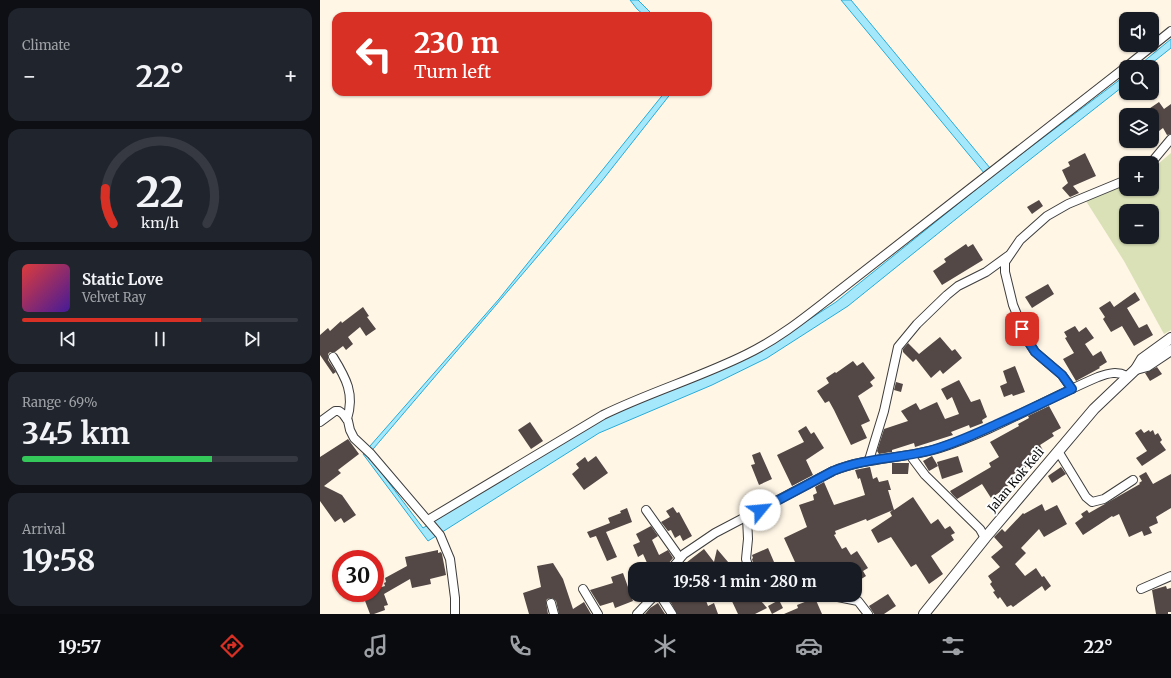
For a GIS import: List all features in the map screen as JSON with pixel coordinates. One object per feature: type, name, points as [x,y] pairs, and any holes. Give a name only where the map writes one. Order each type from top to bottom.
[{"type":"street","points":[[1135,60],[1171,31]]},
{"type":"street","points":[[429,521],[603,415],[729,363],[772,340],[831,297],[1119,72]]},
{"type":"street","points":[[1157,156],[1171,140]]},
{"type":"street","points":[[1072,389],[1062,375],[1035,352],[1028,341],[1013,305],[1005,272],[1005,262],[1020,240],[1047,216],[1068,204],[1119,183]]},
{"type":"street","points":[[869,460],[884,411],[898,347],[918,324],[958,286],[986,272],[1010,255]]},
{"type":"street","name":"Jalan Kok Keli","points":[[924,614],[985,538],[1094,409],[1136,369],[1142,359],[1171,338]]},
{"type":"street","name":"Jalan Kok Keli","points":[[1136,369],[1147,366],[1171,350]]},
{"type":"street","points":[[333,357],[343,373],[350,394],[347,419]]},
{"type":"street","points":[[677,562],[680,558],[715,533],[833,471],[869,460],[910,455],[941,447],[969,437],[1090,380],[1110,373],[1120,373],[1127,376]]},
{"type":"street","points":[[320,422],[332,412],[341,412],[347,419],[354,438],[368,451],[440,535],[450,559],[454,583],[455,614]]},
{"type":"street","points":[[1058,451],[1086,497],[1092,502],[1104,498],[1133,480]]},
{"type":"street","points":[[910,455],[925,475],[980,529],[985,538]]},
{"type":"street","points":[[646,510],[680,558]]},
{"type":"street","points":[[747,517],[747,562]]},
{"type":"street","points":[[1141,589],[1171,576]]},
{"type":"street","points":[[583,589],[598,614]]},
{"type":"street","points":[[638,614],[649,602]]},
{"type":"street","points":[[664,602],[672,614]]},
{"type":"street","points":[[860,602],[868,614]]},
{"type":"street","points":[[551,603],[554,614]]},
{"type":"green space","points":[[1171,153],[1171,330],[1164,334],[1124,261],[1086,201],[1119,188],[1119,196],[1159,196],[1159,163]]},
{"type":"water","points":[[630,0],[638,0],[650,12],[640,12]]},
{"type":"water","points":[[841,0],[851,0],[995,174],[1119,80],[1119,90],[848,306],[767,358],[712,385],[599,433],[428,541],[363,454],[499,299],[662,96],[669,96],[601,182],[368,455],[423,528],[602,418],[759,352],[836,302],[989,179]]},
{"type":"water","points":[[1171,39],[1171,48],[1156,60],[1146,60],[1155,52],[1159,52],[1159,49]]},
{"type":"building","points":[[1159,102],[1164,109],[1171,104],[1171,134],[1167,135],[1163,128],[1159,131],[1159,108],[1150,108]]},
{"type":"building","points":[[1085,153],[1096,176],[1073,186],[1079,193],[1070,197],[1062,188],[1068,183],[1062,170],[1070,166],[1068,162]]},
{"type":"building","points":[[1039,200],[1043,206],[1032,214],[1027,207]]},
{"type":"building","points":[[966,244],[968,247],[973,244],[983,260],[942,285],[933,271],[946,262],[944,259]]},
{"type":"building","points":[[1048,284],[1054,294],[1032,308],[1025,297]]},
{"type":"building","points":[[1135,292],[1140,300],[1127,308],[1139,328],[1147,324],[1153,335],[1134,346],[1122,326],[1111,332],[1103,319],[1105,317],[1099,308],[1110,301],[1114,307]]},
{"type":"building","points":[[363,307],[369,316],[367,317],[376,329],[366,336],[360,327],[348,337],[353,344],[346,350],[343,346],[335,352],[330,352],[328,354],[328,360],[336,372],[333,374],[320,355],[320,335],[328,328],[330,331],[341,321],[342,323]]},
{"type":"building","points":[[1075,326],[1079,332],[1086,327],[1094,338],[1085,344],[1093,356],[1101,351],[1107,362],[1099,367],[1100,368],[1076,381],[1063,359],[1074,353],[1065,338],[1067,337],[1064,332]]},
{"type":"building","points":[[940,337],[952,351],[955,349],[962,358],[943,374],[940,370],[931,378],[916,359],[913,362],[903,352],[903,349],[908,343],[919,354]]},
{"type":"building","points":[[853,361],[857,366],[863,362],[875,378],[870,382],[873,386],[858,396],[870,421],[861,425],[867,438],[851,445],[829,401],[825,403],[817,391],[829,383],[826,378]]},
{"type":"building","points":[[1015,366],[1025,392],[1004,397],[1000,386],[1007,383],[1003,371]]},
{"type":"building","points":[[1157,367],[1162,374],[1150,381],[1145,373]]},
{"type":"building","points":[[959,380],[971,402],[980,399],[987,417],[982,420],[983,423],[970,428],[969,425],[951,432],[953,435],[915,447],[914,443],[892,450],[892,452],[879,454],[877,451],[884,429],[908,421],[901,411],[916,403],[920,410],[937,402],[945,419],[959,414],[952,397],[947,400],[941,389]]},
{"type":"building","points":[[896,382],[903,384],[901,392],[894,390]]},
{"type":"building","points":[[1049,406],[1061,428],[1052,433],[1054,436],[1040,445],[1044,452],[1039,455],[1041,459],[1012,475],[1015,480],[1007,486],[1010,491],[1002,495],[1000,492],[991,498],[982,484],[957,499],[952,494],[950,491],[991,467],[989,463],[999,457],[990,442],[1019,426],[1018,424],[1029,418],[1028,416]]},
{"type":"building","points":[[530,422],[543,441],[531,449],[518,430]]},
{"type":"building","points":[[806,426],[811,434],[814,432],[824,448],[806,460],[813,475],[792,486],[777,455],[804,442],[798,431]]},
{"type":"building","points":[[1141,429],[1144,433],[1149,430],[1150,432],[1153,430],[1155,435],[1158,433],[1162,440],[1160,442],[1166,450],[1142,466],[1136,458],[1147,451],[1135,433]]},
{"type":"building","points":[[348,439],[359,454],[338,470],[341,473],[324,486],[342,495],[356,515],[344,523],[341,518],[335,522],[320,501],[320,457]]},
{"type":"building","points":[[760,452],[772,479],[759,485],[751,465],[755,464],[752,455]]},
{"type":"building","points":[[596,456],[608,473],[584,490],[572,474],[579,468],[576,464],[585,457],[588,462]]},
{"type":"building","points":[[932,456],[938,466],[929,471],[923,461]]},
{"type":"building","points":[[958,456],[963,472],[942,479],[937,462]]},
{"type":"building","points":[[892,463],[909,463],[908,474],[892,474]]},
{"type":"building","points":[[870,467],[873,479],[877,477],[879,482],[888,480],[891,490],[888,490],[894,510],[913,497],[931,524],[938,519],[945,529],[950,526],[955,533],[951,535],[954,540],[931,556],[943,574],[929,584],[916,564],[911,567],[891,537],[878,543],[871,530],[892,516],[890,512],[893,510],[867,521],[866,519],[835,531],[836,534],[834,535],[842,549],[846,547],[851,555],[857,551],[868,568],[863,571],[866,576],[862,579],[862,562],[795,562],[784,538],[807,527],[799,505],[814,500],[813,495],[817,493],[815,487],[824,482],[834,505],[865,495],[860,478],[858,479],[855,470]]},
{"type":"building","points":[[1061,467],[1066,474],[1052,483],[1048,476]]},
{"type":"building","points":[[1146,472],[1153,484],[1171,474],[1171,508],[1156,517],[1158,523],[1149,527],[1152,533],[1144,536],[1142,531],[1129,537],[1119,514],[1113,517],[1112,516],[1083,535],[1075,523],[1083,517],[1081,514],[1087,510],[1089,513],[1140,484],[1139,483],[1142,481],[1139,476]]},
{"type":"building","points":[[1042,504],[1045,511],[1057,505],[1067,524],[1044,537],[1039,529],[1021,548],[1026,553],[1015,564],[1025,576],[1036,568],[1051,586],[1045,591],[1042,586],[1013,607],[1011,605],[1007,607],[1000,597],[998,599],[993,592],[995,591],[990,584],[992,582],[988,576],[1000,567],[991,557],[1003,547],[994,537],[1002,529],[1005,532],[1023,513],[1024,514]]},
{"type":"building","points":[[673,507],[677,513],[679,512],[692,536],[683,541],[680,535],[675,538],[671,530],[668,531],[661,522],[670,517],[666,511]]},
{"type":"building","points":[[627,508],[632,522],[606,532],[617,557],[607,561],[596,536],[590,538],[587,532],[610,523],[608,518],[621,513],[620,511]]},
{"type":"building","points":[[651,526],[658,536],[652,540],[659,555],[668,550],[673,558],[670,562],[647,562],[643,554],[638,557],[633,545],[640,542],[636,534]]},
{"type":"building","points":[[768,548],[774,562],[753,562],[752,555]]},
{"type":"building","points":[[704,549],[714,562],[687,562]]},
{"type":"building","points":[[717,549],[728,562],[714,562]]},
{"type":"building","points":[[438,550],[438,553],[441,552],[442,554],[446,575],[430,579],[431,584],[412,588],[410,579],[384,594],[384,583],[386,582],[385,578],[407,566],[405,557]]},
{"type":"building","points":[[553,563],[563,579],[573,609],[584,602],[591,614],[559,614],[556,601],[552,598],[547,599],[546,602],[548,614],[529,614],[523,593],[541,587],[537,566]]},
{"type":"building","points":[[623,573],[628,587],[628,602],[630,602],[615,608],[613,602],[600,606],[590,590],[613,583],[611,577]]},
{"type":"building","points":[[1166,586],[1167,589],[1171,588],[1171,612],[1168,612],[1168,614],[1156,614],[1152,590]]},
{"type":"building","points":[[384,594],[388,605],[384,606],[385,610],[370,614],[365,602],[384,602]]},
{"type":"building","points":[[888,594],[896,606],[884,614],[874,614],[869,606]]},
{"type":"building","points":[[671,602],[707,602],[708,606],[714,603],[718,614],[677,614]]},
{"type":"building","points":[[732,602],[762,602],[767,608],[755,614],[738,614]]},
{"type":"building","points":[[775,602],[780,602],[783,608],[772,614],[768,606]]},
{"type":"building","points":[[805,602],[817,602],[822,614],[784,614],[798,608],[797,605]]},
{"type":"building","points":[[658,603],[665,614],[645,614],[650,608]]},
{"type":"route","points":[[760,510],[842,467],[869,460],[901,456],[941,447],[969,437],[1072,389],[1062,375],[1035,352],[1022,329]]}]
